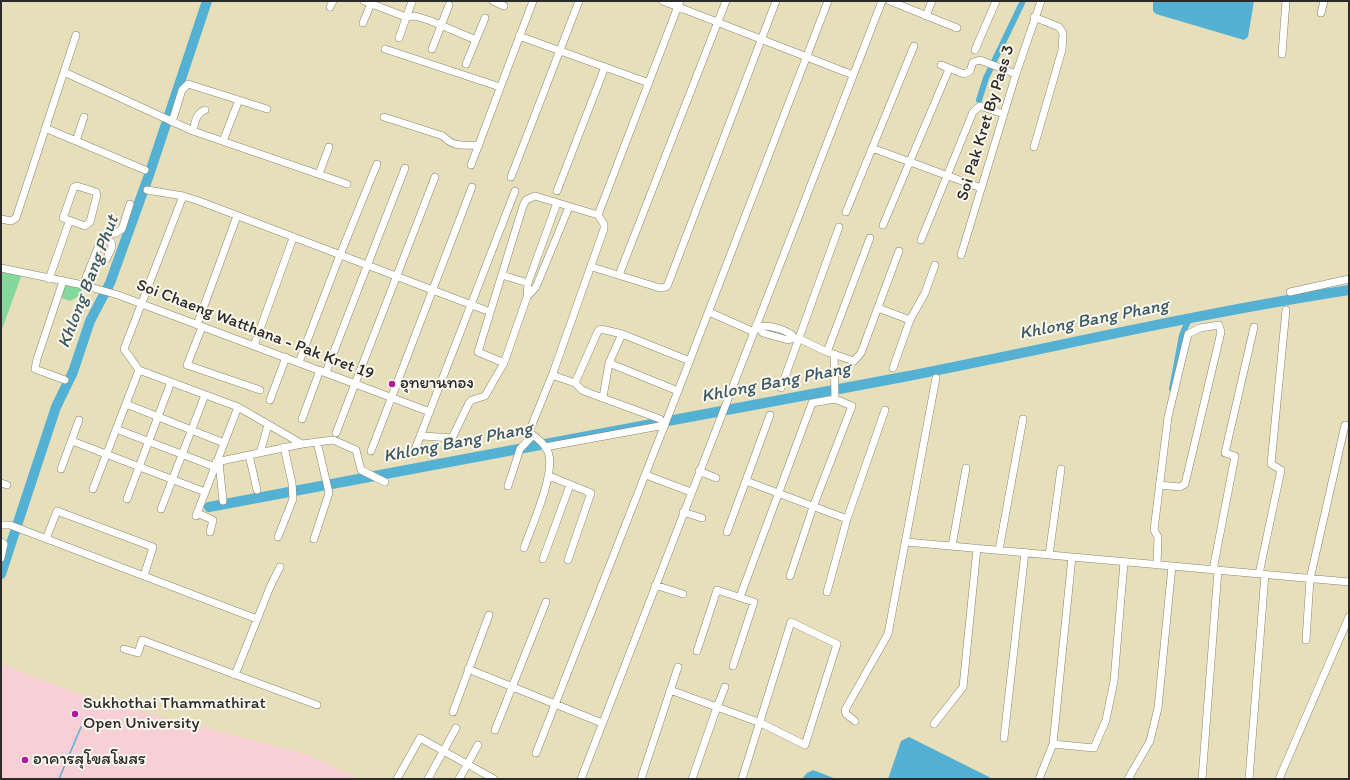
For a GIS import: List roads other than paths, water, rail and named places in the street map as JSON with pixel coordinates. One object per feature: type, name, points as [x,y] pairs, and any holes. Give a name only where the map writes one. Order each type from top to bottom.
[{"type":"street","points":[[399,38],[412,1]]},
{"type":"street","points":[[493,1],[504,6]]},
{"type":"street","points":[[471,165],[533,1]]},
{"type":"street","points":[[511,177],[580,1]]},
{"type":"street","points":[[663,1],[679,4],[718,22],[853,75]]},
{"type":"street","points":[[619,275],[726,1]]},
{"type":"street","points":[[592,267],[660,288],[666,287],[776,1]]},
{"type":"street","points":[[536,753],[557,704],[646,475],[828,1]]},
{"type":"street","points":[[581,779],[683,512],[756,328],[882,1]]},
{"type":"street","points":[[890,1],[957,28]]},
{"type":"street","points":[[926,16],[932,1]]},
{"type":"street","points":[[976,50],[996,1]]},
{"type":"street","name":"Soi Pak Kret By Pass 3","points":[[961,255],[1016,74],[1041,1]]},
{"type":"street","points":[[1282,54],[1286,1]]},
{"type":"street","points":[[1321,13],[1324,1]]},
{"type":"street","points":[[363,23],[369,2],[406,17],[415,16],[441,25],[476,40]]},
{"type":"street","points":[[598,215],[679,4]]},
{"type":"street","points":[[432,49],[449,5]]},
{"type":"street","points":[[466,64],[485,18]]},
{"type":"street","points":[[1034,18],[1059,28],[1063,33],[1062,50],[1034,147]]},
{"type":"street","points":[[1,219],[11,221],[16,218],[76,35]]},
{"type":"street","points":[[520,36],[648,83]]},
{"type":"street","points":[[846,212],[914,46]]},
{"type":"street","points":[[385,49],[500,87]]},
{"type":"street","points":[[941,65],[962,74],[970,71],[973,62],[980,60],[1016,74]]},
{"type":"street","points":[[557,191],[605,67]]},
{"type":"street","points":[[883,225],[949,69]]},
{"type":"street","points":[[64,72],[193,131],[347,184]]},
{"type":"street","points":[[168,120],[182,90],[188,84],[267,109]]},
{"type":"street","points":[[223,141],[237,105]]},
{"type":"street","points":[[921,240],[976,108],[980,106],[1004,114]]},
{"type":"street","points":[[193,131],[197,116],[205,110]]},
{"type":"street","points":[[76,142],[84,117]]},
{"type":"street","points":[[384,117],[443,136],[450,143],[458,146],[478,145]]},
{"type":"street","points":[[45,128],[145,170]]},
{"type":"street","points":[[319,174],[329,147]]},
{"type":"street","points":[[872,148],[982,188]]},
{"type":"street","points":[[299,362],[377,164]]},
{"type":"street","points":[[302,419],[368,265],[405,168]]},
{"type":"street","points":[[336,433],[435,177]]},
{"type":"street","points":[[74,187],[97,193],[88,225],[83,226],[69,222],[64,220],[63,217],[74,187]]},
{"type":"street","points":[[371,451],[472,187]]},
{"type":"street","points":[[147,190],[182,196],[485,310]]},
{"type":"street","points":[[414,452],[515,191]]},
{"type":"street","points":[[182,196],[124,350],[139,370],[238,408],[302,444]]},
{"type":"street","points":[[504,363],[478,352],[526,200],[535,196],[569,208],[598,215],[604,224],[604,229],[592,267],[529,432],[542,442],[549,455],[549,476],[524,548]]},
{"type":"street","points":[[423,436],[452,438],[469,403],[472,400],[485,396],[504,363],[527,297],[528,283],[557,203]]},
{"type":"street","points":[[83,285],[88,268],[107,234],[116,233],[122,229],[130,204]]},
{"type":"street","points":[[527,297],[536,287],[569,208]]},
{"type":"street","points":[[237,216],[187,365],[260,390]]},
{"type":"street","points":[[49,279],[69,222]]},
{"type":"street","points":[[781,388],[797,339],[839,227]]},
{"type":"street","points":[[254,346],[293,238]]},
{"type":"street","points":[[835,399],[830,353],[870,238]]},
{"type":"street","points":[[104,239],[111,242],[112,247],[107,258]]},
{"type":"street","points":[[709,312],[756,328],[763,333],[788,340],[797,339],[854,361],[859,357],[899,251]]},
{"type":"street","points":[[893,368],[910,320],[925,293],[935,266]]},
{"type":"street","name":"Soi Chaeng Watthana - Pak Kret 19","points":[[1,268],[83,285],[118,295],[430,412]]},
{"type":"street","points":[[502,275],[528,283]]},
{"type":"street","points":[[1290,292],[1349,279]]},
{"type":"street","points":[[63,281],[35,369],[65,380]]},
{"type":"street","points":[[878,308],[910,320]]},
{"type":"street","points":[[1249,779],[1262,574],[1281,470],[1271,464],[1286,310]]},
{"type":"street","points":[[1157,564],[1158,536],[1154,530],[1159,484],[1168,417],[1188,334],[1200,328],[1219,325],[1221,332],[1185,484],[1180,487],[1159,484]]},
{"type":"street","points":[[1202,779],[1215,570],[1235,456],[1225,453],[1254,327]]},
{"type":"street","points":[[575,383],[598,331],[607,329],[690,361]]},
{"type":"street","points":[[603,397],[609,363],[622,334]]},
{"type":"street","points":[[270,400],[286,357]]},
{"type":"street","points":[[609,363],[678,391]]},
{"type":"street","points":[[93,489],[139,370]]},
{"type":"street","points":[[552,375],[575,383],[582,390],[660,419]]},
{"type":"street","points":[[855,722],[846,714],[845,710],[888,634],[936,378]]},
{"type":"street","points":[[127,499],[171,382]]},
{"type":"street","points":[[161,509],[205,395]]},
{"type":"street","points":[[740,597],[812,403],[835,399],[852,406],[813,507],[790,576]]},
{"type":"street","points":[[126,404],[224,443]]},
{"type":"street","points":[[210,532],[213,520],[196,515],[238,408]]},
{"type":"street","points":[[827,592],[847,519],[885,410]]},
{"type":"street","points":[[727,532],[770,415]]},
{"type":"street","points":[[999,550],[1023,419]]},
{"type":"street","points":[[61,470],[79,420]]},
{"type":"street","points":[[260,453],[268,425]]},
{"type":"street","points":[[545,447],[665,425]]},
{"type":"street","points":[[1306,640],[1310,578],[1345,426]]},
{"type":"street","points":[[116,429],[182,454],[217,464],[249,455],[302,444],[333,440],[356,450],[361,470],[385,482]]},
{"type":"street","points":[[508,486],[520,450],[533,435]]},
{"type":"street","points":[[72,441],[205,492]]},
{"type":"street","points":[[314,539],[329,493],[317,442]]},
{"type":"street","points":[[278,537],[293,499],[292,483],[284,448]]},
{"type":"street","points":[[249,455],[257,490]]},
{"type":"street","points":[[217,464],[224,501]]},
{"type":"street","points":[[952,546],[966,468]]},
{"type":"street","points":[[1049,555],[1061,469]]},
{"type":"street","points":[[699,471],[716,478]]},
{"type":"street","points":[[646,475],[691,492]]},
{"type":"street","points":[[549,476],[591,492],[568,560]]},
{"type":"street","points":[[746,482],[847,519]]},
{"type":"street","points":[[543,559],[570,485]]},
{"type":"street","points":[[46,539],[57,511],[153,547],[144,576]]},
{"type":"street","points":[[683,512],[702,518]]},
{"type":"street","points":[[1,526],[10,525],[257,619]]},
{"type":"street","points":[[1,542],[4,544],[1,558]]},
{"type":"street","points":[[906,542],[1349,582]]},
{"type":"street","points":[[934,724],[963,687],[977,548]]},
{"type":"street","points":[[1004,738],[1025,552]]},
{"type":"street","points":[[1039,779],[1053,744],[1072,557]]},
{"type":"street","points":[[1053,744],[1094,748],[1106,720],[1114,681],[1124,562]]},
{"type":"street","points":[[1128,779],[1150,741],[1158,708],[1172,566]]},
{"type":"street","points":[[235,675],[257,619],[280,567]]},
{"type":"street","points":[[655,585],[683,594]]},
{"type":"street","points":[[697,651],[717,590],[754,602],[733,666]]},
{"type":"street","points":[[495,730],[546,602]]},
{"type":"street","points":[[453,712],[489,614]]},
{"type":"street","points":[[1279,779],[1349,617]]},
{"type":"street","points":[[670,690],[761,723],[805,745],[837,644],[791,622],[761,723],[742,779]]},
{"type":"street","points":[[124,649],[138,653],[142,640],[317,705]]},
{"type":"street","points":[[641,779],[678,667]]},
{"type":"street","points":[[468,669],[602,723]]},
{"type":"street","points":[[692,779],[717,707],[726,687]]},
{"type":"street","points":[[428,779],[456,728]]},
{"type":"street","points":[[397,779],[420,738],[494,779]]},
{"type":"street","points":[[459,779],[478,745]]},
{"type":"water","points":[[1153,1],[1254,1],[1248,37],[1244,40],[1156,14],[1153,11]]},
{"type":"water","points":[[909,737],[991,779],[888,779],[901,741]]},
{"type":"water","points":[[813,770],[836,779],[802,779],[807,773]]},
{"type":"waterway","name":"Khlong Bang Phut","points":[[1,574],[56,407],[73,372],[90,321],[110,283],[149,175],[207,1]]},
{"type":"waterway","points":[[979,100],[986,78],[1023,1]]},
{"type":"waterway","name":"Khlong Bang Phang","points":[[209,507],[903,377],[1237,309],[1349,290]]},
{"type":"waterway","points":[[1172,389],[1182,335],[1189,319]]},
{"type":"waterway","points":[[59,779],[81,727]]},
{"type":"place","name":"อุทยานทอง","points":[[392,384]]},
{"type":"place","name":"Sukhothai Thammathirat Open University","points":[[75,714]]},
{"type":"place","name":"อาคารสุโขสโมสร","points":[[25,760]]}]
